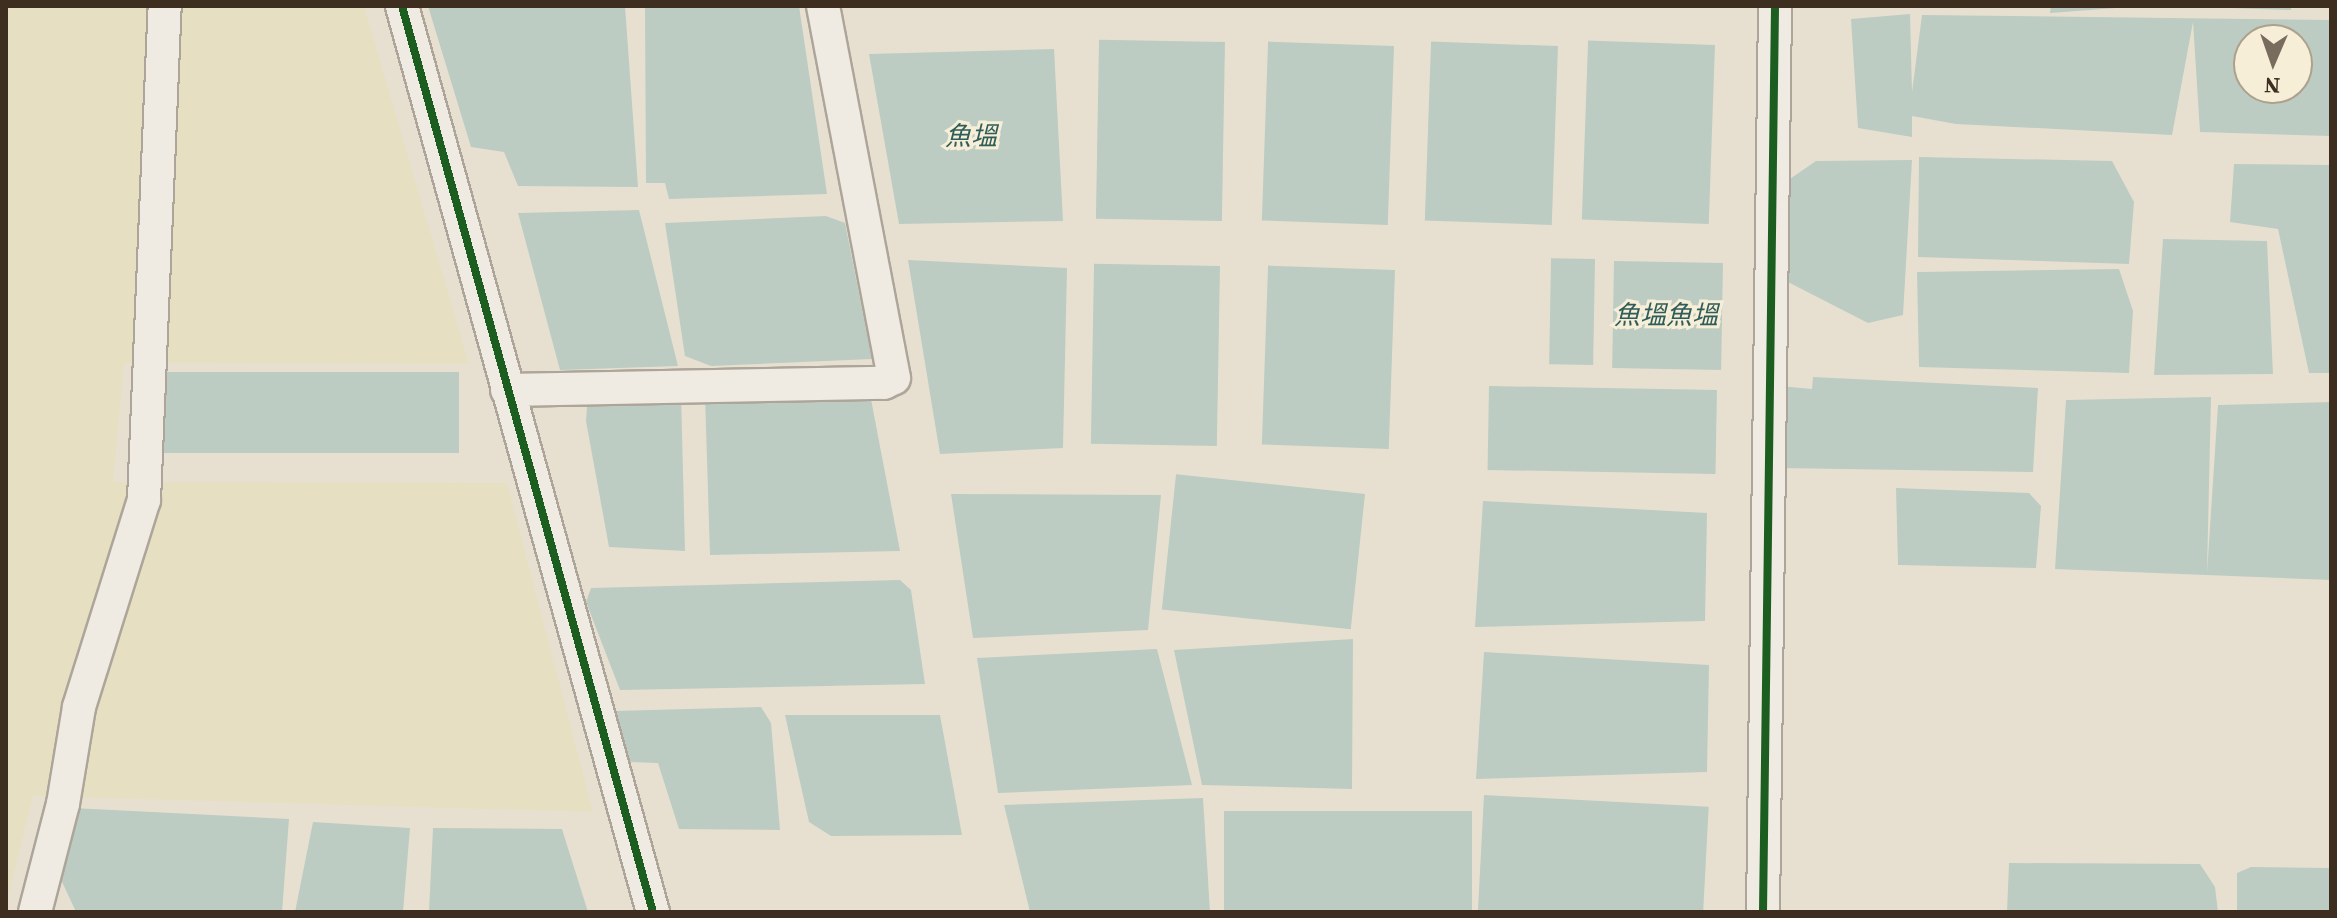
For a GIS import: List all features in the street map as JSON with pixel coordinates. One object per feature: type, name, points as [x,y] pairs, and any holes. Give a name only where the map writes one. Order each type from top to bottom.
[{"type":"street","points":[[35,912],[63,804],[79,707],[144,500],[165,6]]},
{"type":"street","points":[[402,6],[653,912]]},
{"type":"street","points":[[507,390],[884,383],[894,378],[823,6]]},
{"type":"street","points":[[1763,912],[1775,6]]},
{"type":"shaded area","points":[[6,6],[364,6],[469,364],[124,363],[113,482],[507,483],[593,812],[33,796],[6,905]]},
{"type":"water","points":[[428,6],[625,6],[638,187],[518,186],[504,152],[471,147]]},
{"type":"water","points":[[645,6],[799,6],[827,194],[669,199],[665,183],[646,183]]},
{"type":"water","points":[[2051,6],[2143,6],[2050,13]]},
{"type":"water","points":[[2172,6],[2291,6],[2291,10]]},
{"type":"water","points":[[1910,14],[1912,92],[1922,15],[2331,20],[2331,136],[2200,132],[2193,22],[2172,135],[1956,124],[1912,116],[1912,137],[1858,128],[1851,19]]},
{"type":"water","points":[[1099,40],[1225,42],[1222,221],[1096,219]]},
{"type":"water","points":[[1588,41],[1715,45],[1709,224],[1582,219]]},
{"type":"water","points":[[1268,42],[1394,46],[1388,225],[1262,220]]},
{"type":"water","points":[[1431,42],[1558,46],[1552,225],[1425,220]]},
{"type":"water","name":"魚塭","points":[[1054,49],[1063,221],[899,224],[869,54]]},
{"type":"water","points":[[1919,157],[2112,161],[2134,202],[2129,264],[1918,257]]},
{"type":"water","points":[[1912,160],[1903,315],[1868,323],[1786,281],[1784,183],[1816,161]]},
{"type":"water","points":[[2234,164],[2331,165],[2331,373],[2309,373],[2278,229],[2230,222]]},
{"type":"water","points":[[639,210],[678,366],[560,370],[518,213]]},
{"type":"water","points":[[826,216],[845,223],[872,359],[711,366],[685,356],[665,223]]},
{"type":"water","points":[[2163,239],[2267,241],[2273,374],[2154,375]]},
{"type":"water","points":[[1551,258],[1595,259],[1593,365],[1549,364]]},
{"type":"water","points":[[908,260],[1067,268],[1063,448],[940,454]]},
{"type":"water","name":"魚塭魚塭","points":[[1614,261],[1723,263],[1721,370],[1612,368]]},
{"type":"water","points":[[1094,264],[1220,266],[1217,446],[1091,444]]},
{"type":"water","points":[[1268,266],[1395,270],[1389,449],[1262,444]]},
{"type":"water","points":[[2119,269],[2133,311],[2129,373],[1919,367],[1917,272]]},
{"type":"water","points":[[161,372],[459,372],[459,453],[161,453]]},
{"type":"water","points":[[1813,377],[2038,388],[2033,472],[1779,468],[1779,386],[1812,389]]},
{"type":"water","points":[[1489,386],[1717,390],[1715,474],[1488,470]]},
{"type":"water","points":[[588,393],[681,393],[685,551],[609,547],[586,421]]},
{"type":"water","points":[[870,394],[900,551],[710,555],[705,396]]},
{"type":"water","points":[[2211,397],[2207,573],[2218,405],[2331,402],[2331,580],[2055,569],[2066,400]]},
{"type":"water","points":[[1176,474],[1365,494],[1351,629],[1162,609]]},
{"type":"water","points":[[1896,488],[2029,493],[2041,506],[2036,568],[1898,565]]},
{"type":"water","points":[[951,494],[1161,495],[1148,630],[973,638]]},
{"type":"water","points":[[1483,501],[1707,513],[1705,621],[1475,627]]},
{"type":"water","points":[[900,580],[911,590],[925,684],[620,690],[586,602],[591,588]]},
{"type":"water","points":[[1353,639],[1352,789],[1202,785],[1174,650]]},
{"type":"water","points":[[1157,649],[1192,785],[998,793],[977,658]]},
{"type":"water","points":[[1484,652],[1709,665],[1707,772],[1476,779]]},
{"type":"water","points":[[761,707],[771,723],[780,830],[679,829],[658,763],[629,762],[608,726],[615,711]]},
{"type":"water","points":[[785,715],[940,715],[962,835],[831,836],[809,822]]},
{"type":"water","points":[[1484,795],[1709,807],[1703,912],[1478,912]]},
{"type":"water","points":[[1203,798],[1210,912],[1030,912],[1004,805]]},
{"type":"water","points":[[73,808],[289,819],[282,912],[76,912],[57,871]]},
{"type":"water","points":[[1224,811],[1472,811],[1472,911],[1224,911]]},
{"type":"water","points":[[313,822],[410,828],[403,912],[295,912]]},
{"type":"water","points":[[433,828],[562,829],[588,912],[429,912]]},
{"type":"water","points":[[2009,863],[2200,864],[2215,887],[2218,912],[2007,912]]},
{"type":"water","points":[[2251,867],[2331,868],[2331,912],[2237,912],[2237,873]]},
{"type":"cycle path","points":[[402,6],[653,912]]},
{"type":"cycle path","points":[[1763,912],[1775,6]]}]
